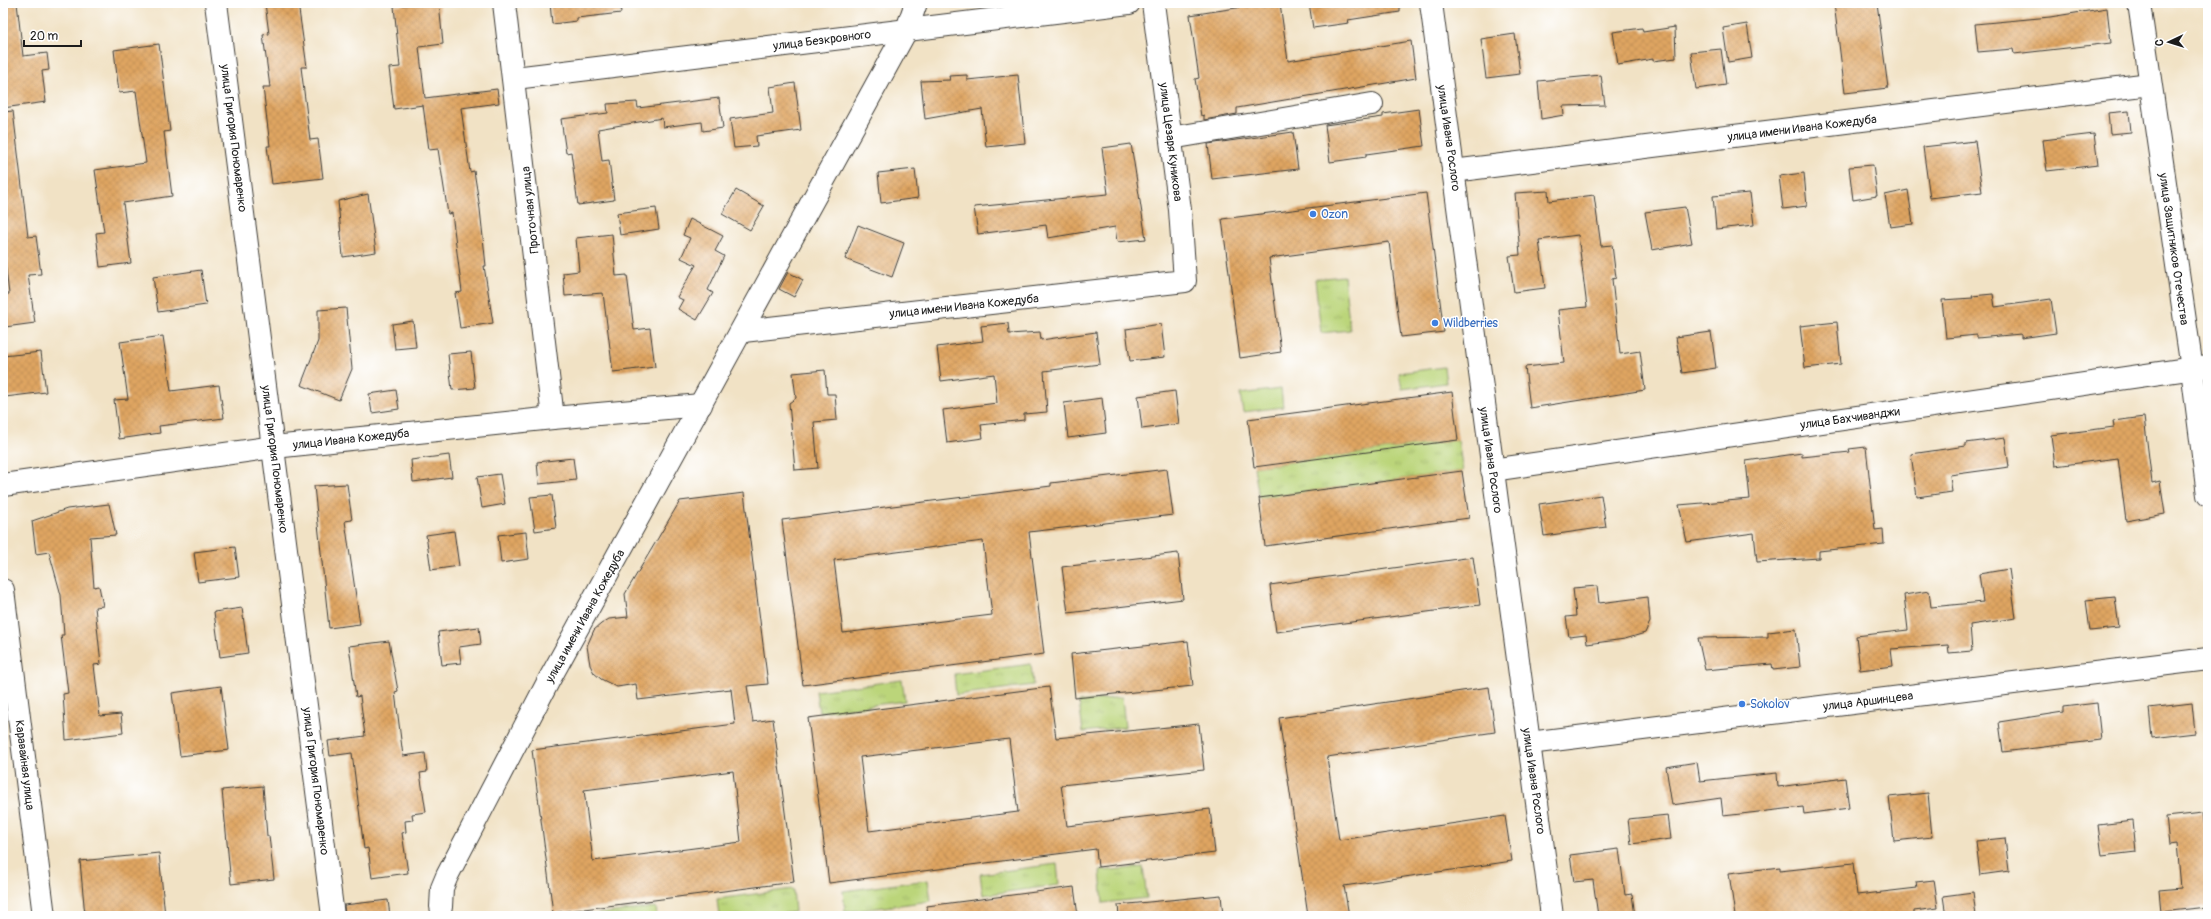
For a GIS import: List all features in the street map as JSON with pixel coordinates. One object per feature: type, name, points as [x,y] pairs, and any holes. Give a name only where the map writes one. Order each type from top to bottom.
[{"type":"street","name":"улица Григория Пономаренко","points":[[216,3],[333,916]]},
{"type":"street","name":"Проточная улица","points":[[504,3],[515,78],[553,418]]},
{"type":"street","name":"улица имени Ивана Кожедуба","points":[[441,907],[442,888],[549,680],[743,331],[907,30],[916,3]]},
{"type":"street","name":"улица Безкровного","points":[[515,78],[1129,3]]},
{"type":"street","name":"улица Цезаря Куникова","points":[[1153,3],[1180,210],[1185,281]]},
{"type":"street","name":"улица Ивана Рослого","points":[[1431,3],[1552,916]]},
{"type":"street","name":"улица Защитников Отечества","points":[[2139,3],[2150,84],[2200,367],[2208,495]]},
{"type":"street","name":"улица имени Ивана Кожедуба","points":[[1453,171],[2150,84]]},
{"type":"street","points":[[1171,138],[1372,104]]},
{"type":"street","name":"улица имени Ивана Кожедуба","points":[[743,331],[1185,281]]},
{"type":"street","name":"улица Бахчиванджи","points":[[1492,470],[2200,367]]},
{"type":"street","name":"улица Ивана Кожедуба","points":[[3,486],[274,447],[553,418],[701,405]]},
{"type":"street","name":"Каравайная улица","points":[[3,590],[44,916]]},
{"type":"street","name":"улица Аршинцева","points":[[1529,743],[2208,659]]},
{"type":"green space","points":[[1344,276],[1350,330],[1321,333],[1315,279]]},
{"type":"green space","points":[[1444,367],[1446,383],[1402,389],[1399,373]]},
{"type":"green space","points":[[1281,389],[1283,407],[1243,412],[1240,394]]},
{"type":"green space","points":[[1458,440],[1463,471],[1259,498],[1254,467]]},
{"type":"green space","points":[[1031,664],[1033,685],[956,695],[954,674]]},
{"type":"green space","points":[[902,680],[905,701],[819,712],[816,691]]},
{"type":"green space","points":[[1122,697],[1125,727],[1083,732],[1079,702]]},
{"type":"green space","points":[[1057,864],[1059,885],[983,895],[980,874]]},
{"type":"green space","points":[[1143,867],[1147,898],[1103,903],[1100,871]]},
{"type":"green space","points":[[928,880],[931,901],[845,912],[843,891]]},
{"type":"green space","points":[[793,889],[795,912],[767,916],[719,916],[717,899]]},
{"type":"green space","points":[[656,907],[657,916],[581,916]]},
{"type":"building","points":[[3,3],[17,3],[23,56],[47,53],[49,70],[42,71],[46,102],[3,108]]},
{"type":"building","points":[[265,3],[298,3],[307,67],[301,67],[310,140],[318,139],[323,178],[272,184],[267,146],[270,146],[263,87],[270,87],[263,35],[269,34]]},
{"type":"building","points":[[439,3],[443,44],[419,47],[425,98],[497,89],[499,103],[461,108],[470,172],[474,171],[480,209],[486,266],[484,266],[493,323],[460,328],[455,293],[462,292],[452,213],[448,214],[438,149],[429,150],[423,105],[394,109],[389,68],[400,67],[394,6]]},
{"type":"building","points":[[550,3],[620,3],[621,13],[577,18],[577,21],[552,24]]},
{"type":"building","points":[[1243,3],[1280,3],[1288,61],[1411,41],[1416,78],[1237,108],[1237,114],[1204,120],[1204,115],[1201,116],[1195,79],[1199,78],[1190,15],[1243,7]]},
{"type":"building","points":[[1309,3],[1400,3],[1400,12],[1348,20],[1349,23],[1313,28]]},
{"type":"building","points":[[1834,3],[1877,3],[1888,88],[1845,93]]},
{"type":"building","points":[[2107,8],[2111,43],[2014,54],[2013,49],[1978,52],[1975,24],[2050,17]]},
{"type":"building","points":[[1747,24],[1752,58],[1728,62],[1723,28]]},
{"type":"building","points":[[1675,27],[1676,58],[1653,61],[1653,59],[1618,65],[1613,32],[1642,28],[1643,32]]},
{"type":"building","points":[[1515,34],[1520,74],[1486,78],[1481,39]]},
{"type":"building","points":[[159,44],[170,131],[164,132],[172,196],[123,203],[131,263],[100,267],[96,233],[104,232],[95,170],[146,163],[136,91],[119,93],[114,50]]},
{"type":"building","points":[[1721,49],[1726,85],[1696,89],[1691,52]]},
{"type":"building","points":[[967,75],[967,80],[1018,75],[1025,143],[986,147],[982,109],[925,119],[921,81],[950,80],[949,76]]},
{"type":"building","points":[[1601,75],[1605,105],[1563,106],[1564,115],[1541,119],[1538,81]]},
{"type":"building","points":[[795,83],[801,130],[756,136],[757,146],[734,148],[730,119],[773,113],[770,87]]},
{"type":"building","points":[[719,98],[723,128],[703,131],[702,122],[663,127],[662,118],[598,129],[602,161],[609,160],[614,200],[578,205],[571,152],[566,153],[561,119],[608,113],[607,104],[637,102],[638,108]]},
{"type":"building","points":[[1419,109],[1424,146],[1366,154],[1366,157],[1330,162],[1325,125],[1383,117],[1383,114]]},
{"type":"building","points":[[13,111],[28,237],[36,236],[41,274],[28,275],[35,323],[5,327],[3,295],[9,294],[3,245],[3,112]]},
{"type":"building","points":[[2129,111],[2131,132],[2110,134],[2108,113]]},
{"type":"building","points":[[1293,132],[1298,169],[1212,179],[1208,144]]},
{"type":"building","points":[[2094,134],[2098,165],[2047,171],[2043,140]]},
{"type":"building","points":[[1975,141],[1982,192],[1930,198],[1923,147]]},
{"type":"building","points":[[1131,144],[1146,239],[1117,242],[1115,227],[1048,238],[1046,225],[978,234],[974,207],[1108,194],[1102,148]]},
{"type":"building","points":[[1873,165],[1877,196],[1853,200],[1849,167]]},
{"type":"building","points":[[915,169],[918,198],[881,203],[878,173]]},
{"type":"building","points":[[1804,173],[1807,206],[1783,209],[1779,176]]},
{"type":"building","points":[[736,190],[764,206],[750,230],[722,214]]},
{"type":"building","points":[[1908,190],[1913,224],[1890,227],[1885,195]]},
{"type":"building","points":[[1548,191],[1549,201],[1594,195],[1601,246],[1612,245],[1616,278],[1612,279],[1620,354],[1640,351],[1645,390],[1530,408],[1525,367],[1564,363],[1558,310],[1587,307],[1578,235],[1539,240],[1545,288],[1514,292],[1509,256],[1520,255],[1515,193]]},
{"type":"building","points":[[1426,193],[1444,332],[1401,337],[1389,242],[1269,258],[1281,352],[1240,358],[1222,219]]},
{"type":"building","points":[[1750,193],[1754,225],[1716,229],[1713,196]]},
{"type":"building","points":[[368,194],[376,252],[343,257],[338,201]]},
{"type":"building","points":[[1685,207],[1692,243],[1652,250],[1645,212]]},
{"type":"building","points":[[656,208],[659,229],[620,235],[617,213]]},
{"type":"building","points":[[690,219],[723,236],[715,251],[724,256],[708,290],[713,293],[697,320],[678,309],[683,300],[677,297],[696,265],[681,258],[690,238],[683,235]]},
{"type":"building","points":[[858,225],[904,243],[892,277],[845,259]]},
{"type":"building","points":[[612,234],[616,276],[627,275],[634,330],[650,328],[655,367],[613,372],[603,293],[565,296],[563,273],[579,271],[576,238]]},
{"type":"building","points":[[201,270],[206,305],[158,312],[153,277]]},
{"type":"building","points":[[788,272],[803,280],[794,297],[779,289]]},
{"type":"building","points":[[1993,294],[1995,307],[2051,299],[2056,333],[2021,338],[2021,334],[1977,338],[1977,335],[1946,338],[1942,300],[1973,298],[1972,296]]},
{"type":"building","points":[[346,308],[352,369],[339,400],[301,385],[318,341],[318,310]]},
{"type":"building","points":[[413,321],[416,347],[395,349],[392,324]]},
{"type":"building","points":[[1837,322],[1841,364],[1805,368],[1800,326]]},
{"type":"building","points":[[1008,323],[1009,334],[1040,332],[1041,340],[1096,332],[1100,364],[1044,371],[1047,412],[1024,414],[1024,420],[981,425],[983,438],[947,443],[943,410],[997,403],[994,374],[941,381],[937,347],[983,341],[981,326]]},
{"type":"building","points":[[1161,324],[1165,357],[1130,361],[1126,329]]},
{"type":"building","points":[[1711,332],[1716,368],[1682,373],[1676,337]]},
{"type":"building","points":[[163,336],[171,391],[219,385],[224,418],[159,426],[160,433],[119,439],[114,400],[128,399],[120,342]]},
{"type":"building","points":[[41,352],[46,392],[5,397],[3,356]]},
{"type":"building","points":[[471,352],[475,388],[452,390],[448,354]]},
{"type":"building","points":[[825,370],[827,394],[835,394],[837,420],[814,422],[818,468],[795,470],[789,403],[796,398],[793,373]]},
{"type":"building","points":[[396,390],[399,409],[372,413],[369,394]]},
{"type":"building","points":[[1175,391],[1179,424],[1142,429],[1138,396]]},
{"type":"building","points":[[1452,392],[1458,440],[1254,467],[1248,419]]},
{"type":"building","points":[[1102,398],[1106,433],[1068,438],[1064,403]]},
{"type":"building","points":[[2144,417],[2152,483],[2160,481],[2165,514],[2126,521],[2118,458],[2055,466],[2051,435],[2114,427],[2113,421]]},
{"type":"building","points":[[2005,438],[2009,467],[1950,475],[1952,492],[1917,497],[1911,454],[1966,446],[1966,443]]},
{"type":"building","points":[[1866,447],[1875,530],[1883,529],[1884,544],[1819,551],[1819,558],[1757,562],[1754,533],[1687,542],[1679,505],[1750,499],[1746,461],[1802,453],[1802,457],[1850,452],[1849,449]]},
{"type":"building","points":[[449,455],[452,477],[413,482],[411,460]]},
{"type":"building","points":[[573,458],[576,480],[539,484],[537,462]]},
{"type":"building","points":[[1167,469],[1173,515],[1029,532],[1044,654],[803,685],[782,520],[1051,486],[1051,483]],"holes":[[[983,541],[992,615],[843,633],[834,560]]]},
{"type":"building","points":[[1462,471],[1469,518],[1265,546],[1259,498]]},
{"type":"building","points":[[500,474],[505,504],[482,508],[477,477]]},
{"type":"building","points":[[347,484],[352,520],[345,521],[360,624],[329,628],[314,486]]},
{"type":"building","points":[[744,493],[768,684],[747,686],[753,722],[773,719],[794,882],[553,913],[532,750],[735,724],[731,689],[638,700],[636,684],[617,687],[601,679],[594,673],[590,665],[587,646],[594,630],[609,619],[628,617],[625,594],[680,501]],"holes":[[[733,771],[741,842],[593,861],[584,790]]]},
{"type":"building","points":[[552,495],[556,528],[535,531],[530,497]]},
{"type":"building","points":[[1601,495],[1606,527],[1544,536],[1539,504]]},
{"type":"building","points":[[109,504],[116,535],[90,537],[94,587],[99,586],[103,606],[95,607],[101,664],[94,665],[100,716],[121,714],[123,733],[66,740],[63,694],[68,693],[61,635],[64,635],[61,595],[49,552],[36,554],[32,521],[67,509]]},
{"type":"building","points":[[454,531],[459,566],[431,570],[426,535]]},
{"type":"building","points":[[526,532],[529,559],[501,563],[498,535]]},
{"type":"building","points":[[235,547],[239,577],[198,582],[194,552]]},
{"type":"building","points":[[1178,553],[1183,599],[1068,613],[1062,567]]},
{"type":"building","points":[[1473,557],[1480,605],[1276,632],[1270,585]]},
{"type":"building","points":[[2009,569],[2016,618],[1970,625],[1972,651],[1949,653],[1948,645],[1891,649],[1893,666],[1860,670],[1856,636],[1908,630],[1904,595],[1929,591],[1931,607],[1983,602],[1979,574]]},
{"type":"building","points":[[1597,586],[1599,603],[1648,597],[1650,622],[1645,633],[1625,639],[1587,644],[1586,635],[1569,637],[1566,617],[1576,616],[1573,588]]},
{"type":"building","points":[[2115,597],[2119,628],[2090,631],[2086,600]]},
{"type":"building","points":[[242,608],[248,653],[220,657],[214,612]]},
{"type":"building","points":[[479,627],[481,644],[459,647],[461,663],[442,665],[438,632]]},
{"type":"building","points":[[1796,629],[1800,667],[1773,670],[1772,664],[1705,670],[1698,638],[1768,637],[1768,632]]},
{"type":"building","points":[[389,641],[398,691],[395,692],[403,756],[425,753],[427,772],[420,773],[426,812],[412,814],[413,820],[405,821],[406,832],[402,833],[408,873],[372,878],[368,848],[364,849],[352,753],[330,756],[328,741],[365,736],[360,696],[356,697],[349,646]]},
{"type":"building","points":[[1188,641],[1193,686],[1075,698],[1071,654]]},
{"type":"building","points":[[221,686],[229,750],[180,756],[172,693]]},
{"type":"building","points":[[1049,687],[1056,738],[1199,724],[1204,770],[1061,785],[1067,826],[1210,809],[1215,853],[1098,867],[1096,849],[829,883],[808,718]],"holes":[[[1009,739],[1018,812],[869,831],[860,757]]]},
{"type":"building","points":[[1489,687],[1495,732],[1327,757],[1339,840],[1505,816],[1512,861],[1344,886],[1349,916],[1308,916],[1279,718]]},
{"type":"building","points":[[2097,703],[2101,740],[2003,752],[1999,722],[2063,712],[2063,707]]},
{"type":"building","points":[[2192,703],[2195,733],[2152,738],[2149,708]]},
{"type":"building","points":[[1697,762],[1700,781],[1777,773],[1778,787],[1845,778],[1849,808],[1804,814],[1803,807],[1723,816],[1721,798],[1672,805],[1666,767]]},
{"type":"building","points":[[263,786],[267,836],[269,836],[274,879],[231,884],[222,790]]},
{"type":"building","points":[[1928,793],[1932,837],[1894,841],[1889,797]]},
{"type":"building","points":[[2203,813],[2208,854],[2208,907],[2161,912],[2159,890],[2181,888],[2177,843],[2169,844],[2166,817]]},
{"type":"building","points":[[1668,815],[1671,839],[1631,844],[1628,819]]},
{"type":"building","points":[[2133,821],[2136,852],[2102,856],[2098,825]]},
{"type":"building","points":[[2005,838],[2009,871],[1980,875],[1976,841]]},
{"type":"building","points":[[1619,849],[1625,895],[1632,894],[1635,916],[1598,916],[1593,880],[1574,882],[1570,855]]},
{"type":"building","points":[[159,853],[165,916],[85,916],[80,861]]},
{"type":"building","points":[[1853,863],[1857,895],[1917,888],[1916,882],[1934,880],[1938,908],[1914,911],[1914,916],[1735,916],[1729,873],[1780,867],[1780,871]]},
{"type":"building","points":[[1074,887],[1078,916],[928,916],[927,906]]},
{"type":"building","points":[[1973,892],[1976,916],[1946,916],[1943,896]]},
{"type":"building","points":[[1221,895],[1223,916],[1119,916],[1118,905]]},
{"type":"building","points":[[388,900],[390,916],[345,916],[344,905]]},
{"type":"place","name":"Ozon","points":[[1313,214]]},
{"type":"place","name":"Wildberries","points":[[1435,323]]},
{"type":"place","name":"Sokolov","points":[[1742,704]]}]
